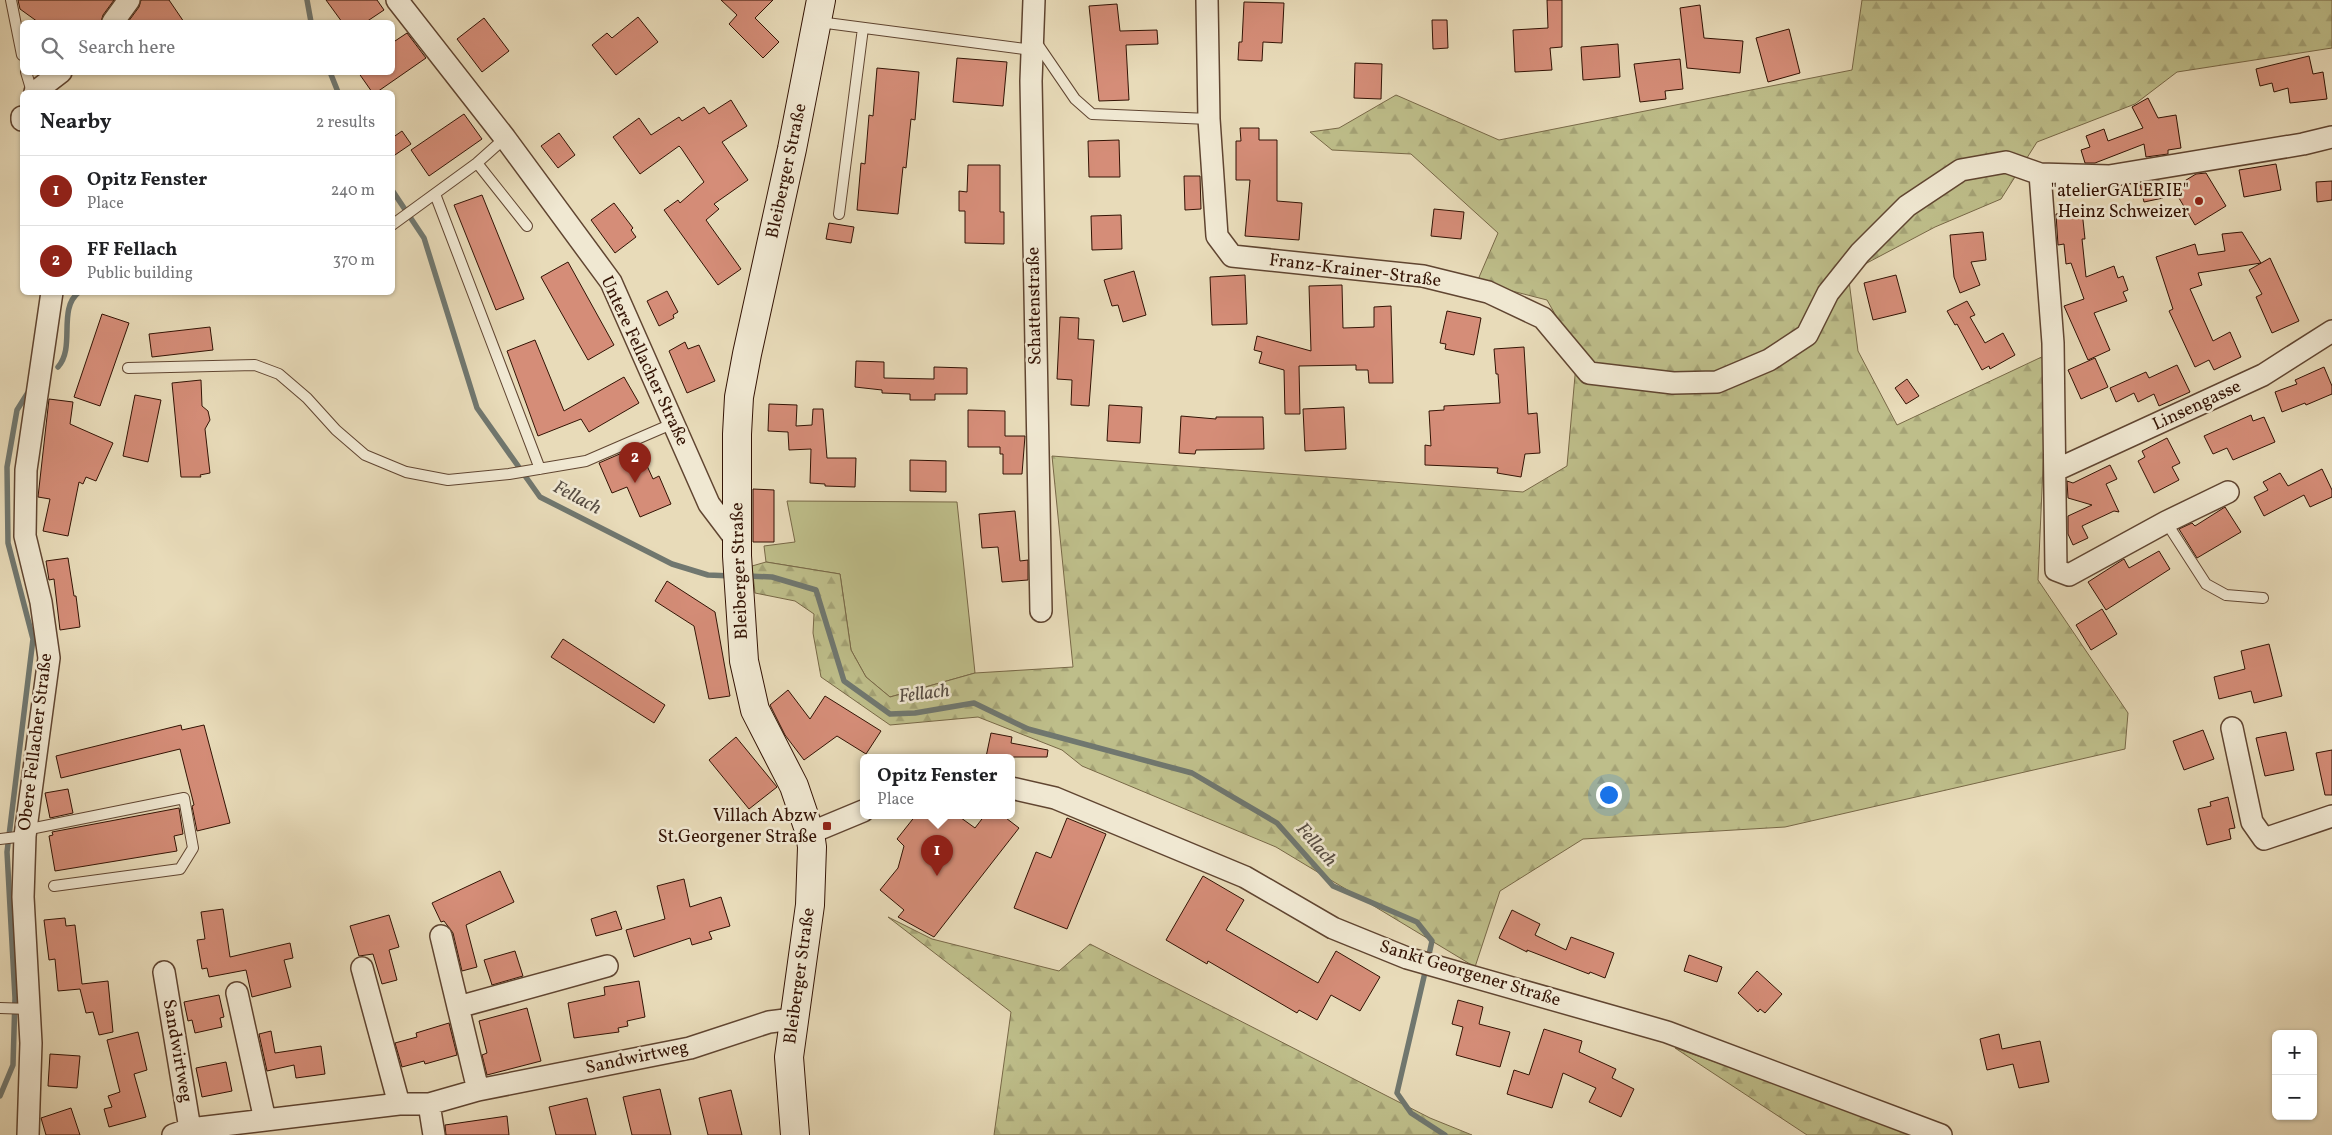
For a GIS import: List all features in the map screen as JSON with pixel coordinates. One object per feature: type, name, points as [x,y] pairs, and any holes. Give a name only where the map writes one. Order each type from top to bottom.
[{"type":"main road","name":"Bleiberger Straße","points":[[795,1135],[789,1057],[810,906],[812,846],[810,834],[794,786],[755,710],[744,661],[737,548],[737,434],[739,397],[820,11]]},
{"type":"street","points":[[114,20],[129,0]]},
{"type":"street","name":"Untere Fellacher Straße","points":[[397,0],[505,138],[611,282],[709,504],[737,548]]},
{"type":"street","name":"Schattenstraße","points":[[1034,0],[1031,91],[1041,612]]},
{"type":"street","name":"Franz-Krainer-Straße","points":[[1207,0],[1209,119],[1217,236],[1232,256],[1424,276],[1488,292],[1543,318],[1589,373],[1673,383],[1717,382],[1768,360],[1807,335],[1828,293],[1860,253],[1907,206],[1961,170],[2006,162],[2040,174],[2108,176],[2303,144],[2332,137]]},
{"type":"street","points":[[36,90],[57,75]]},
{"type":"street","points":[[2040,174],[2053,343],[2056,570],[2069,575],[2166,522],[2228,492]]},
{"type":"street","name":"Obere Fellacher Straße","points":[[28,1135],[32,1043],[15,1009],[23,896],[22,834],[49,658],[41,602],[24,536],[26,470],[52,295]]},
{"type":"street","name":"Linsengasse","points":[[2056,470],[2263,375],[2332,331]]},
{"type":"street","points":[[2232,728],[2252,822],[2264,839],[2332,816]]},
{"type":"street","name":"Sankt Georgener Straße","points":[[1015,789],[1055,798],[1245,877],[1333,928],[1406,958],[1449,972],[1666,1032],[1941,1135]]},
{"type":"street","points":[[810,834],[860,812]]},
{"type":"street","points":[[441,936],[478,1090]]},
{"type":"street","points":[[458,1007],[607,966]]},
{"type":"street","points":[[362,968],[398,1104]]},
{"type":"street","name":"Sandwirtweg","points":[[164,972],[182,1132],[256,1126],[398,1104],[429,1104],[478,1090],[690,1048],[774,1021],[793,1019]]},
{"type":"street","points":[[237,993],[256,1126]]},
{"type":"street","points":[[429,1104],[434,1135]]},
{"type":"lane","points":[[11,0],[20,45]]},
{"type":"lane","points":[[820,11],[863,28],[1033,44],[1075,99],[1092,114],[1209,119]]},
{"type":"lane","points":[[840,214],[863,28]]},
{"type":"lane","points":[[27,75],[32,90]]},
{"type":"lane","points":[[395,223],[477,163],[505,138]]},
{"type":"lane","points":[[477,163],[526,226]]},
{"type":"lane","points":[[435,194],[536,469]]},
{"type":"lane","points":[[128,368],[255,365],[279,374],[307,398],[336,430],[365,455],[406,472],[448,480],[509,474],[586,461],[674,423]]},
{"type":"lane","points":[[2166,522],[2206,584],[2226,595],[2264,598]]},
{"type":"lane","points":[[0,839],[184,798],[193,848],[180,869],[54,886]]},
{"type":"green space","points":[[1862,0],[2332,0],[2332,48],[2177,72],[2135,104],[2037,142],[2001,199],[1935,227],[1848,273],[1858,351],[1897,425],[2048,354],[2038,580],[2128,713],[2125,749],[1785,827],[1583,839],[1500,891],[1475,967],[1276,847],[1082,766],[1062,750],[978,717],[890,725],[821,677],[813,633],[814,614],[795,601],[755,593],[752,566],[766,562],[840,574],[851,650],[866,677],[890,697],[975,673],[1073,667],[1052,456],[1523,492],[1567,466],[1577,353],[1547,300],[1477,282],[1498,233],[1411,154],[1332,150],[1310,132],[1339,128],[1396,95],[1499,140],[1852,70]]},
{"type":"green space","points":[[787,501],[957,502],[975,673],[890,697],[866,677],[851,650],[840,574],[766,562],[764,546],[795,542]]},
{"type":"green space","points":[[888,917],[932,939],[1059,971],[1090,944],[1430,1118],[1472,1135],[994,1135],[1011,1012]]},
{"type":"green space","points":[[1675,1048],[1866,1114],[1914,1135],[1807,1135]]},
{"type":"building","points":[[18,0],[114,0],[102,20],[35,20],[20,9]]},
{"type":"building","points":[[141,0],[169,0],[183,20],[129,20],[139,7]]},
{"type":"building","points":[[326,0],[377,0],[384,10],[369,20],[341,20]]},
{"type":"building","points":[[721,0],[773,0],[755,18],[779,42],[763,58],[729,24],[737,15]]},
{"type":"building","points":[[1547,0],[1562,0],[1562,47],[1550,48],[1552,70],[1515,72],[1513,30],[1548,28]]},
{"type":"building","points":[[1244,2],[1284,3],[1282,43],[1263,42],[1262,61],[1238,60],[1239,42],[1242,42]]},
{"type":"building","points":[[1117,4],[1120,31],[1157,30],[1158,44],[1126,45],[1129,100],[1099,101],[1089,6]]},
{"type":"building","points":[[1700,5],[1704,38],[1743,41],[1740,73],[1687,68],[1680,8]]},
{"type":"building","points":[[638,17],[658,42],[616,75],[592,45],[607,33],[612,38]]},
{"type":"building","points":[[484,18],[509,51],[482,72],[457,39]]},
{"type":"building","points":[[1432,20],[1447,20],[1448,48],[1433,49]]},
{"type":"building","points":[[1789,29],[1800,73],[1768,82],[1756,38]]},
{"type":"building","points":[[407,33],[426,58],[380,90],[371,90],[360,75],[395,75],[395,41]]},
{"type":"building","points":[[1618,44],[1620,77],[1583,80],[1581,47]]},
{"type":"building","points":[[2309,56],[2313,74],[2323,72],[2327,99],[2290,103],[2288,88],[2274,92],[2272,83],[2260,86],[2256,69]]},
{"type":"building","points":[[957,58],[1007,62],[1003,106],[953,102]]},
{"type":"building","points":[[1680,59],[1683,89],[1665,91],[1666,99],[1640,102],[1634,64]]},
{"type":"building","points":[[1355,63],[1382,64],[1381,99],[1354,98]]},
{"type":"building","points":[[877,68],[919,72],[915,120],[911,119],[906,168],[903,167],[898,214],[857,210],[861,163],[865,164],[869,115],[873,116]]},
{"type":"building","points":[[2148,98],[2158,118],[2176,115],[2181,148],[2168,150],[2168,154],[2146,157],[2144,144],[2095,163],[2085,163],[2081,150],[2090,147],[2086,136],[2104,129],[2108,141],[2143,128],[2132,107]]},
{"type":"building","points":[[731,100],[747,126],[722,142],[748,180],[714,204],[719,209],[706,220],[741,269],[718,285],[664,210],[678,200],[680,203],[704,182],[681,148],[679,146],[640,174],[613,137],[639,118],[651,135],[679,117],[682,121],[704,107],[709,114]]},
{"type":"building","points":[[464,114],[482,139],[429,176],[411,150]]},
{"type":"building","points":[[1240,128],[1259,128],[1259,140],[1277,140],[1277,201],[1302,203],[1299,240],[1245,236],[1250,180],[1236,180],[1236,141],[1241,141]]},
{"type":"building","points":[[402,131],[411,144],[395,155],[395,136]]},
{"type":"building","points":[[559,133],[575,155],[558,168],[541,146]]},
{"type":"building","points":[[1119,140],[1120,177],[1089,177],[1088,141]]},
{"type":"building","points":[[2276,164],[2281,190],[2244,197],[2239,170]]},
{"type":"building","points":[[968,165],[1000,165],[1000,212],[1004,212],[1004,244],[965,243],[965,211],[959,211],[959,191],[967,192]]},
{"type":"building","name":"\"atelierGALERIE\" Heinz Schweizer","points":[[2206,173],[2226,206],[2195,225],[2173,188],[2196,174]]},
{"type":"building","points":[[1184,176],[1200,176],[1201,209],[1185,210]]},
{"type":"building","points":[[2159,180],[2163,198],[2144,202],[2140,185]]},
{"type":"building","points":[[2332,181],[2332,200],[2317,202],[2316,182]]},
{"type":"building","points":[[482,195],[524,299],[496,310],[454,205]]},
{"type":"building","points":[[614,203],[633,228],[631,230],[636,237],[615,253],[591,220]]},
{"type":"building","points":[[1434,209],[1464,212],[1461,239],[1431,236]]},
{"type":"building","points":[[2082,211],[2085,239],[2082,239],[2086,277],[2114,266],[2118,278],[2123,276],[2128,290],[2123,292],[2127,301],[2094,313],[2110,350],[2088,360],[2064,306],[2084,299],[2071,263],[2066,264],[2064,244],[2058,245],[2056,214]]},
{"type":"building","points":[[1121,215],[1122,249],[1092,250],[1091,216]]},
{"type":"building","points":[[829,223],[854,227],[851,243],[826,239]]},
{"type":"building","points":[[1983,232],[1986,260],[1971,262],[1980,285],[1960,293],[1954,277],[1950,235]]},
{"type":"building","points":[[2242,232],[2261,263],[2198,273],[2202,285],[2190,289],[2213,341],[2230,332],[2241,357],[2214,370],[2209,360],[2195,367],[2169,311],[2173,309],[2156,257],[2195,244],[2198,255],[2225,251],[2222,234]]},
{"type":"building","points":[[2270,258],[2299,321],[2272,333],[2256,297],[2262,294],[2249,270]]},
{"type":"building","points":[[568,262],[614,345],[588,360],[541,277]]},
{"type":"building","points":[[1134,271],[1146,315],[1123,322],[1118,305],[1112,306],[1104,280]]},
{"type":"building","points":[[1245,275],[1247,324],[1212,325],[1210,277]]},
{"type":"building","points":[[1896,275],[1906,312],[1873,320],[1864,283]]},
{"type":"building","points":[[1342,285],[1343,328],[1374,327],[1374,307],[1391,306],[1393,383],[1369,383],[1368,370],[1356,370],[1356,365],[1299,366],[1300,414],[1285,414],[1284,370],[1259,363],[1262,352],[1254,350],[1257,336],[1311,351],[1309,286]]},
{"type":"building","points":[[667,291],[678,312],[673,315],[674,318],[659,326],[647,301]]},
{"type":"building","points":[[1967,301],[1975,315],[1970,317],[1985,343],[2003,333],[2015,355],[1990,369],[1989,366],[1982,370],[1957,324],[1955,325],[1947,311]]},
{"type":"building","points":[[1447,311],[1481,318],[1474,355],[1445,349],[1446,344],[1440,343]]},
{"type":"building","points":[[102,314],[129,323],[100,406],[74,397]]},
{"type":"building","points":[[1060,317],[1079,318],[1078,339],[1094,340],[1089,406],[1071,405],[1072,380],[1057,379]]},
{"type":"building","points":[[210,327],[213,350],[152,357],[149,334]]},
{"type":"building","points":[[535,340],[564,411],[624,377],[639,403],[589,432],[581,419],[538,436],[507,351]]},
{"type":"building","points":[[685,342],[688,349],[699,345],[715,381],[687,393],[669,351]]},
{"type":"building","points":[[1524,347],[1528,414],[1537,413],[1540,453],[1525,454],[1521,477],[1497,473],[1498,468],[1425,465],[1425,445],[1431,446],[1429,411],[1444,410],[1444,406],[1500,403],[1494,349]]},
{"type":"building","points":[[2095,358],[2108,387],[2081,399],[2068,370]]},
{"type":"building","points":[[856,361],[884,362],[884,378],[934,379],[934,367],[967,368],[967,394],[935,394],[935,400],[910,400],[910,394],[882,393],[882,390],[855,387]]},
{"type":"building","points":[[2177,365],[2190,392],[2159,406],[2154,394],[2138,402],[2134,393],[2116,402],[2110,388],[2146,372],[2149,378]]},
{"type":"building","points":[[2324,367],[2332,386],[2332,394],[2306,405],[2305,403],[2282,412],[2275,392],[2297,384],[2295,380]]},
{"type":"building","points":[[1907,379],[1919,396],[1906,404],[1895,388]]},
{"type":"building","points":[[201,380],[202,406],[208,411],[210,420],[205,429],[210,473],[200,475],[201,477],[181,477],[172,383]]},
{"type":"building","points":[[135,395],[161,400],[148,462],[123,456]]},
{"type":"building","points":[[49,399],[73,402],[70,424],[113,443],[96,481],[86,477],[83,484],[79,482],[68,536],[43,531],[50,499],[38,497]]},
{"type":"building","points":[[769,404],[797,405],[796,426],[812,425],[813,409],[823,409],[827,458],[856,458],[855,487],[825,486],[825,484],[810,483],[811,449],[789,450],[788,432],[768,431]]},
{"type":"building","points":[[1109,405],[1142,407],[1140,443],[1107,441]]},
{"type":"building","points":[[1344,407],[1346,449],[1305,451],[1303,409]]},
{"type":"building","points":[[968,410],[1005,411],[1005,436],[1025,436],[1022,474],[1003,474],[1003,454],[1000,454],[1000,447],[968,447]]},
{"type":"building","points":[[2251,415],[2253,421],[2264,417],[2275,442],[2233,460],[2227,448],[2213,454],[2204,436]]},
{"type":"building","points":[[1181,416],[1216,419],[1216,417],[1263,417],[1264,449],[1196,450],[1195,454],[1179,453]]},
{"type":"building","points":[[2167,438],[2180,463],[2172,467],[2179,480],[2154,493],[2138,461],[2145,457],[2142,451]]},
{"type":"building","points":[[638,446],[653,479],[659,476],[671,504],[640,517],[627,487],[612,493],[599,463]]},
{"type":"building","points":[[910,460],[946,461],[946,492],[910,491]]},
{"type":"building","points":[[2110,465],[2117,479],[2106,484],[2119,512],[2114,511],[2082,526],[2088,538],[2073,545],[2068,534],[2068,516],[2092,505],[2068,498],[2067,481],[2073,483]]},
{"type":"building","points":[[2322,469],[2332,490],[2332,497],[2310,507],[2304,495],[2264,516],[2254,497],[2268,490],[2263,482],[2280,473],[2288,486]]},
{"type":"building","points":[[753,489],[774,490],[774,542],[753,542]]},
{"type":"building","points":[[2225,507],[2241,532],[2197,558],[2179,529],[2192,523],[2195,526]]},
{"type":"building","points":[[1015,511],[1020,561],[1028,560],[1028,580],[1002,582],[998,547],[982,548],[979,514]]},
{"type":"building","points":[[2159,551],[2170,569],[2106,610],[2088,582],[2124,559],[2129,568]]},
{"type":"building","points":[[68,558],[80,627],[60,630],[54,579],[49,580],[46,561]]},
{"type":"building","points":[[667,581],[715,612],[730,696],[709,699],[694,626],[655,601]]},
{"type":"building","points":[[2102,609],[2117,634],[2091,650],[2076,625]]},
{"type":"building","points":[[563,639],[665,705],[654,723],[551,657]]},
{"type":"building","points":[[2269,644],[2282,696],[2254,703],[2251,691],[2219,699],[2214,677],[2245,669],[2241,651]]},
{"type":"building","points":[[788,690],[810,719],[825,696],[881,731],[866,754],[837,736],[804,760],[785,735],[770,705]]},
{"type":"building","points":[[181,725],[182,730],[204,725],[230,823],[197,831],[192,806],[194,805],[180,749],[61,778],[56,756]]},
{"type":"building","points":[[2203,730],[2214,759],[2184,770],[2173,741]]},
{"type":"building","points":[[2286,732],[2294,770],[2265,776],[2256,738]]},
{"type":"building","points":[[991,733],[1012,737],[1011,743],[1048,750],[1047,757],[1015,757],[1015,754],[987,754]]},
{"type":"building","points":[[736,737],[777,787],[749,809],[709,760]]},
{"type":"building","points":[[2332,750],[2332,795],[2325,795],[2316,753]]},
{"type":"building","points":[[68,789],[73,813],[50,818],[45,793]]},
{"type":"building","points":[[2228,797],[2235,828],[2229,829],[2231,839],[2207,845],[2198,809],[2211,806],[2210,802]]},
{"type":"building","points":[[179,808],[183,834],[174,836],[177,851],[55,871],[49,836],[53,835],[52,832]]},
{"type":"building","points":[[1067,818],[1106,834],[1067,929],[1014,908],[1036,852],[1051,858]]},
{"type":"building","points":[[913,819],[930,819],[933,821],[935,819],[963,819],[975,828],[982,819],[1007,819],[1019,828],[934,937],[898,917],[904,910],[880,890],[898,868],[904,846],[897,839]]},
{"type":"building","points":[[500,871],[514,902],[466,925],[477,967],[462,971],[453,933],[444,921],[441,922],[432,903]]},
{"type":"building","points":[[1203,876],[1244,900],[1226,930],[1318,983],[1336,951],[1380,977],[1360,1011],[1331,995],[1317,1020],[1299,1010],[1297,1013],[1208,961],[1207,964],[1166,940]]},
{"type":"building","points":[[684,879],[690,907],[721,897],[730,926],[709,932],[712,939],[692,945],[690,938],[634,957],[626,930],[665,919],[657,886]]},
{"type":"building","points":[[223,909],[230,957],[290,943],[293,958],[284,960],[291,987],[252,997],[246,970],[209,977],[207,968],[202,969],[197,940],[205,939],[201,912]]},
{"type":"building","points":[[1512,910],[1540,924],[1535,935],[1566,950],[1571,937],[1614,953],[1605,978],[1590,972],[1589,974],[1527,950],[1527,952],[1499,938]]},
{"type":"building","points":[[616,911],[622,929],[596,936],[591,919]]},
{"type":"building","points":[[389,915],[399,947],[389,950],[397,980],[382,984],[373,954],[359,956],[350,926]]},
{"type":"building","points":[[65,918],[66,926],[75,925],[82,984],[108,981],[113,1032],[99,1035],[93,1012],[86,1013],[80,989],[58,991],[55,959],[49,960],[44,920]]},
{"type":"building","points":[[515,951],[523,976],[492,985],[484,960]]},
{"type":"building","points":[[1689,955],[1722,967],[1717,982],[1684,971]]},
{"type":"building","points":[[1757,971],[1782,994],[1765,1013],[1760,1009],[1758,1012],[1738,993]]},
{"type":"building","points":[[639,981],[645,1017],[627,1021],[628,1026],[618,1028],[619,1032],[574,1038],[568,1003],[605,995],[604,987]]},
{"type":"building","points":[[219,995],[224,1017],[220,1018],[222,1027],[195,1033],[192,1020],[188,1021],[184,1002]]},
{"type":"building","points":[[1458,1000],[1483,1007],[1479,1024],[1510,1032],[1500,1067],[1456,1055],[1463,1027],[1452,1024]]},
{"type":"building","points":[[527,1008],[541,1061],[487,1075],[482,1055],[487,1053],[479,1021]]},
{"type":"building","points":[[449,1023],[457,1055],[425,1064],[424,1061],[402,1067],[395,1043],[417,1037],[416,1033]]},
{"type":"building","points":[[1544,1029],[1582,1041],[1579,1052],[1616,1069],[1612,1078],[1634,1089],[1621,1117],[1589,1102],[1596,1088],[1563,1073],[1552,1108],[1507,1094],[1514,1070],[1529,1075]]},
{"type":"building","points":[[271,1031],[275,1053],[321,1046],[325,1074],[296,1078],[294,1065],[267,1071],[259,1034]]},
{"type":"building","points":[[138,1032],[147,1070],[134,1074],[146,1117],[109,1127],[104,1109],[112,1107],[108,1096],[120,1092],[107,1040]]},
{"type":"building","points":[[1999,1034],[2002,1049],[2040,1041],[2049,1082],[2019,1088],[2013,1064],[1987,1070],[1980,1039]]},
{"type":"building","points":[[50,1054],[80,1056],[77,1088],[48,1086]]},
{"type":"building","points":[[226,1062],[232,1091],[202,1097],[196,1068]]},
{"type":"building","points":[[660,1089],[671,1135],[632,1135],[623,1097]]},
{"type":"building","points":[[731,1090],[742,1135],[708,1135],[699,1098]]},
{"type":"building","points":[[587,1098],[596,1135],[556,1135],[549,1107]]},
{"type":"building","points":[[71,1108],[80,1135],[46,1135],[41,1118]]},
{"type":"building","points":[[507,1116],[509,1135],[446,1135],[445,1125]]},
{"type":"waterway","name":"Fellach","points":[[307,0],[311,20]]},
{"type":"waterway","name":"Fellach","points":[[331,75],[337,90]]},
{"type":"waterway","name":"Fellach","points":[[395,194],[424,238],[477,408],[540,497],[672,564],[708,575],[732,576]]},
{"type":"waterway","points":[[58,367],[66,349],[69,308],[76,295]]},
{"type":"waterway","points":[[0,1096],[13,1065],[15,998],[7,852],[33,639],[8,543],[7,467],[17,410],[27,394]]},
{"type":"waterway","name":"Fellach","points":[[747,576],[772,577],[816,590],[844,681],[890,714],[915,713],[974,703],[1028,729],[1192,773],[1277,823],[1333,886],[1417,922],[1432,941],[1428,959]]},
{"type":"waterway","name":"Fellach","points":[[1426,968],[1397,1093],[1411,1113],[1445,1135]]},
{"type":"place","name":"\"atelierGALERIE\" Heinz Schweizer","points":[[2199,201]]},
{"type":"place","name":"FF Fellach","points":[[635,483]]},
{"type":"place","name":"Villach Abzw St.Georgener Straße","points":[[827,826]]},
{"type":"place","name":"Opitz Fenster","points":[[937,876]]}]
